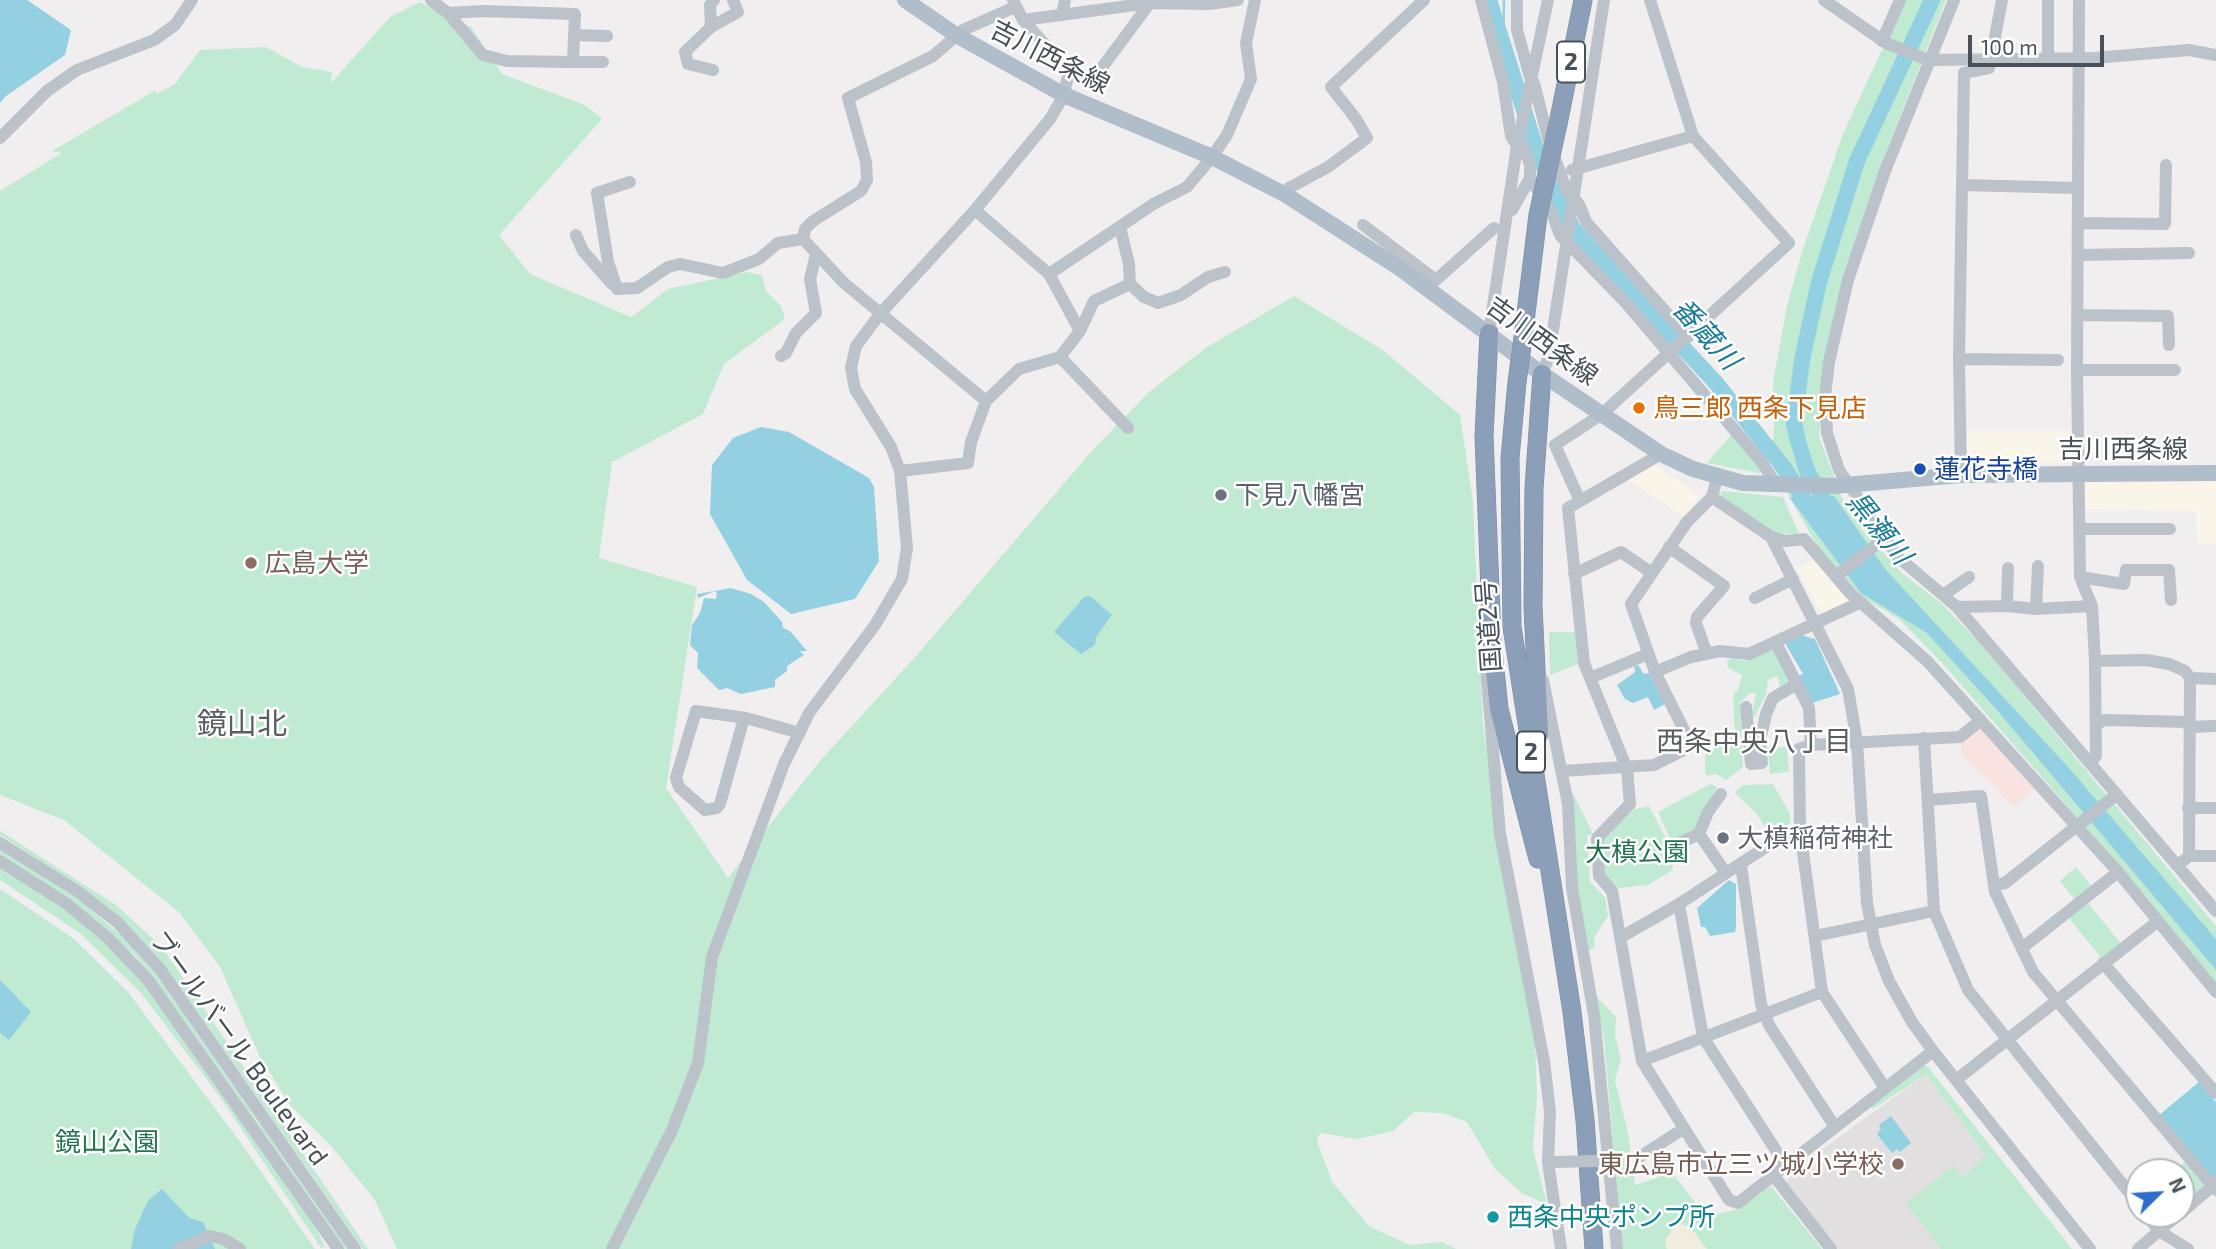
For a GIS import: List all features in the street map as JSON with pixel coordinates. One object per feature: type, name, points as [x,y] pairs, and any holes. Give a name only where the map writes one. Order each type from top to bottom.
[{"type":"highway","name":"国道2号","points":[[1583,0],[1538,215],[1510,458],[1511,627],[1564,961],[1585,1120]]},
{"type":"highway","points":[[1489,333],[1484,436],[1492,641],[1499,709],[1564,961]]},
{"type":"highway","points":[[1542,373],[1534,488],[1533,607],[1538,727],[1564,961]]},
{"type":"highway","points":[[1585,1120],[1587,1249]]},
{"type":"highway","points":[[1585,1120],[1597,1249]]},
{"type":"main road","name":"吉川西条線","points":[[905,0],[956,35],[1064,95],[1212,157],[1286,195],[1406,265],[1542,373],[1661,454],[1717,478],[1778,485],[1841,486],[1961,475],[2216,473]]},
{"type":"street","points":[[0,138],[47,90],[77,69],[154,40],[175,24],[192,0]]},
{"type":"street","points":[[431,0],[448,13],[483,55],[507,61],[603,62]]},
{"type":"street","points":[[711,27],[710,5],[713,0]]},
{"type":"street","points":[[713,70],[688,64],[685,52],[711,27],[738,12],[733,0]]},
{"type":"street","points":[[1062,15],[1065,0]]},
{"type":"street","points":[[1023,20],[1167,1],[1209,4],[1238,0]]},
{"type":"street","points":[[1049,274],[1155,203],[1187,187],[1212,157],[1227,135],[1251,79],[1246,43],[1255,0]]},
{"type":"street","points":[[1286,195],[1289,187],[1328,167],[1367,138],[1331,87],[1424,0]]},
{"type":"street","points":[[1481,0],[1503,82],[1511,136],[1518,141],[1530,164],[1531,180],[1565,241],[1669,354],[1761,461],[1778,485]]},
{"type":"street","points":[[1517,0],[1517,30],[1532,78],[1540,118],[1559,170],[1573,198],[1586,222],[1688,337]]},
{"type":"street","points":[[1489,333],[1518,141],[1548,0]]},
{"type":"street","points":[[1542,373],[1549,356],[1604,0]]},
{"type":"street","points":[[1580,501],[1555,445],[1602,414],[1789,243],[1693,136],[1650,0]]},
{"type":"street","points":[[1824,0],[1884,42],[1926,59],[2079,58],[2189,50],[2216,55]]},
{"type":"street","points":[[1884,42],[1900,0]]},
{"type":"street","points":[[1954,0],[1926,59],[1848,280],[1829,362],[1825,396],[1827,433],[1839,470],[1841,486],[1882,540],[1956,607],[2090,764],[2114,796],[2184,860],[2216,911]]},
{"type":"street","points":[[1961,475],[1959,359],[1964,74],[1989,68],[2002,0]]},
{"type":"street","points":[[2048,0],[2048,59]]},
{"type":"street","points":[[2079,0],[2077,370],[2080,577],[2092,606],[2095,661],[2096,756],[2090,764]]},
{"type":"street","points":[[803,239],[805,229],[813,220],[861,191],[867,180],[866,162],[848,98],[933,56],[956,35],[1014,4],[1023,20],[1069,71],[1077,72],[1092,81],[1150,3]]},
{"type":"street","points":[[448,13],[575,14],[573,62]]},
{"type":"street","points":[[576,35],[607,36]]},
{"type":"street","points":[[612,1249],[672,1130],[698,1063],[712,957],[784,764],[809,713],[875,625],[902,579],[907,548],[900,471],[891,447],[859,397],[852,379],[852,357],[856,346],[880,314],[975,210],[1050,119],[1064,95],[1069,71]]},
{"type":"street","points":[[1512,210],[1531,180],[1559,170],[1577,170],[1693,136]]},
{"type":"street","points":[[2078,223],[2165,224],[2166,165]]},
{"type":"street","points":[[617,289],[608,262],[597,193],[630,182]]},
{"type":"street","points":[[1962,185],[2078,187]]},
{"type":"street","points":[[975,210],[1049,274],[1080,331]]},
{"type":"street","points":[[1363,225],[1406,265],[1436,280],[1494,228]]},
{"type":"street","points":[[1120,228],[1129,264],[1130,284],[1144,297],[1158,303],[1181,295],[1208,277],[1225,272]]},
{"type":"street","points":[[576,235],[583,251],[617,289],[637,289],[667,267],[680,264],[723,273],[731,271],[759,259],[778,243],[803,239]]},
{"type":"street","points":[[803,239],[844,284],[986,401]]},
{"type":"street","points":[[2078,255],[2189,253]]},
{"type":"street","points":[[781,356],[786,353],[796,333],[816,313],[810,279],[816,254]]},
{"type":"street","points":[[900,471],[968,463],[971,442],[986,401],[1019,369],[1060,357],[1080,331],[1094,301],[1130,284]]},
{"type":"street","points":[[2078,315],[2168,316],[2169,345]]},
{"type":"street","points":[[1060,357],[1128,428]]},
{"type":"street","points":[[1959,359],[2057,360]]},
{"type":"street","points":[[2077,370],[2175,370]]},
{"type":"street","points":[[1661,454],[1568,508],[1584,663],[1627,769],[1630,804],[1597,838],[1599,876],[1612,891],[1623,936],[1642,1060],[1729,1200],[1738,1203],[1933,1051]]},
{"type":"street","points":[[1562,771],[1627,769],[1654,765],[1692,746],[1655,672],[1631,604],[1687,522],[1712,496],[1717,478]]},
{"type":"street","points":[[1712,496],[1771,537],[1786,541],[1804,539],[1861,602],[1911,645],[2079,826],[2216,992]]},
{"type":"street","points":[[2081,528],[2170,529]]},
{"type":"street","points":[[1771,537],[1848,689],[1857,742],[1870,925],[1893,991],[1933,1051],[2090,1249]]},
{"type":"street","points":[[1838,575],[1882,540]]},
{"type":"street","points":[[1670,547],[1724,586],[1697,617],[1696,623],[1707,654]]},
{"type":"street","points":[[1574,574],[1621,552],[1652,573]]},
{"type":"street","points":[[2036,609],[2038,566]]},
{"type":"street","points":[[2007,606],[2008,568]]},
{"type":"street","points":[[2080,577],[2124,584],[2126,570],[2169,569],[2171,600]]},
{"type":"street","points":[[1943,594],[1969,577]]},
{"type":"street","points":[[1755,598],[1793,579]]},
{"type":"street","points":[[1655,672],[1691,657],[1720,651],[1749,654],[1861,602]]},
{"type":"street","points":[[1956,607],[2007,606],[2036,609],[2092,606]]},
{"type":"street","points":[[1533,607],[1538,660],[1568,804],[1572,888],[1594,1014],[1617,1249]]},
{"type":"street","points":[[1492,641],[1485,645],[1500,834],[1544,1061],[1550,1112],[1551,1162],[1561,1249]]},
{"type":"street","points":[[1776,643],[1809,708],[1811,745]]},
{"type":"street","points":[[1590,678],[1648,654]]},
{"type":"street","points":[[2095,661],[2146,660],[2169,664],[2185,671],[2190,678],[2188,808],[2184,860]]},
{"type":"street","points":[[2190,678],[2216,679]]},
{"type":"street","points":[[1746,706],[1751,764],[1762,763],[1760,741],[1773,698],[1797,684]]},
{"type":"street","points":[[744,718],[720,804],[717,808],[705,810],[679,788],[676,778],[696,711],[744,718],[800,733]]},
{"type":"street","points":[[1885,1088],[1822,992],[1800,830],[1799,749],[1811,745],[1960,737],[1981,720]]},
{"type":"street","points":[[2096,724],[2104,720],[2216,726]]},
{"type":"street","points":[[1924,738],[1934,911],[1968,990],[2125,1187]]},
{"type":"street","points":[[1671,847],[1699,834],[1708,812],[1721,794]]},
{"type":"street","points":[[1928,800],[1982,796],[1994,886],[2033,972],[2215,1187],[2195,1202]]},
{"type":"street","points":[[1994,886],[2005,883],[2114,796]]},
{"type":"street","points":[[2188,808],[2216,808]]},
{"type":"street","points":[[1623,936],[1800,830]]},
{"type":"street","points":[[1699,834],[1726,873]]},
{"type":"street","name":"ブールバール Boulevard","points":[[0,843],[77,891],[107,914],[160,969],[355,1249]]},
{"type":"street","points":[[2184,860],[2216,856]]},
{"type":"street","points":[[0,861],[77,912],[108,938],[148,980],[338,1249]]},
{"type":"street","points":[[1741,865],[1745,911],[1765,1015],[1835,1127]]},
{"type":"street","points":[[2022,948],[2118,872]]},
{"type":"street","points":[[1679,904],[1703,1037],[1786,1166]]},
{"type":"street","points":[[1815,936],[1934,911]]},
{"type":"street","points":[[1956,1080],[2158,921]]},
{"type":"street","points":[[2103,963],[2216,1093]]},
{"type":"street","points":[[1642,1060],[1822,992]]},
{"type":"street","points":[[1642,1156],[1683,1129]]},
{"type":"street","points":[[1551,1162],[1610,1160]]},
{"type":"street","points":[[1774,1176],[1831,1249]]},
{"type":"street","points":[[2157,1228],[2188,1249]]},
{"type":"street","points":[[2138,1249],[2162,1228]]},
{"type":"street","points":[[179,1249],[209,1236],[223,1239],[240,1249]]},
{"type":"shaded area","points":[[1967,431],[2077,431],[2077,463],[1967,463]]},
{"type":"shaded area","points":[[1649,461],[1699,495],[1686,518],[1627,479]]},
{"type":"shaded area","points":[[2085,478],[2216,478],[2216,544],[2197,544],[2196,511],[2084,509]]},
{"type":"shaded area","points":[[1819,557],[1853,600],[1824,613],[1820,611],[1797,569]]},
{"type":"shaded area","points":[[1979,729],[1987,730],[2037,787],[2014,807],[1962,754],[1961,739]]},
{"type":"shaded area","name":"東広島市立三ツ城小学校","points":[[1926,1074],[2055,1249],[1838,1249],[1787,1183],[1788,1174]]},
{"type":"green space","points":[[1905,0],[1946,0],[1885,154],[1849,266],[1828,354],[1819,437],[1842,498],[1863,530],[1902,573],[1942,604],[1980,643],[2216,926],[2216,983],[2144,894],[1943,664],[1899,619],[1855,593],[1821,553],[1771,464],[1773,382],[1787,306],[1802,252],[1843,134]]},
{"type":"green space","points":[[420,2],[471,27],[502,74],[585,105],[602,119],[499,235],[530,274],[631,317],[668,289],[747,272],[762,275],[766,291],[781,306],[785,319],[724,364],[703,414],[612,462],[599,558],[697,587],[666,788],[728,878],[819,762],[917,655],[1090,453],[1149,392],[1207,347],[1294,296],[1384,351],[1460,415],[1473,502],[1483,725],[1506,860],[1523,984],[1535,1041],[1537,1095],[1533,1149],[1547,1204],[1523,1194],[1496,1170],[1467,1122],[1442,1113],[1414,1112],[1393,1131],[1357,1139],[1320,1133],[1317,1141],[1332,1182],[1370,1227],[1410,1245],[1442,1242],[1456,1249],[397,1249],[375,1200],[332,1147],[289,1104],[260,1057],[220,967],[180,913],[64,820],[0,795],[0,191],[62,153],[52,151],[156,90],[156,94],[175,84],[200,50],[266,47],[302,67],[332,72],[331,83],[390,17]]},
{"type":"green space","points":[[1732,434],[1757,462],[1760,473],[1707,463]]},
{"type":"green space","points":[[1721,491],[1783,497],[1799,534],[1772,533],[1721,497]]},
{"type":"green space","points":[[1549,632],[1575,632],[1578,664],[1550,675]]},
{"type":"green space","points":[[1772,649],[1779,657],[1790,684],[1781,690],[1777,676],[1768,680],[1766,695],[1755,716],[1751,717],[1756,693],[1750,693],[1740,703],[1743,767],[1726,780],[1716,774],[1708,776],[1705,774],[1705,752],[1721,743],[1735,730],[1733,695],[1738,690],[1742,675],[1728,668],[1727,661],[1732,658],[1745,661]]},
{"type":"green space","points":[[1787,747],[1789,772],[1770,774],[1768,748]]},
{"type":"green space","points":[[1710,784],[1717,787],[1695,829],[1672,843],[1658,812]]},
{"type":"green space","points":[[1773,784],[1790,814],[1790,823],[1771,836],[1756,813],[1735,793],[1742,785]]},
{"type":"green space","points":[[1573,793],[1593,834],[1587,835],[1590,882],[1605,897],[1608,916],[1595,936],[1594,948],[1586,952],[1578,915],[1570,794]]},
{"type":"green space","name":"大槙公園","points":[[1649,806],[1676,857],[1671,871],[1648,885],[1619,888],[1607,878],[1604,871],[1602,839],[1635,809]]},
{"type":"green space","points":[[0,831],[116,905],[162,947],[368,1249],[363,1249],[169,971],[132,930],[89,893],[0,835]]},
{"type":"green space","points":[[0,848],[77,898],[129,942],[150,965],[350,1249],[343,1249],[183,1019],[136,957],[91,916],[0,854]]},
{"type":"green space","points":[[0,867],[74,916],[124,960],[156,999],[315,1226],[325,1247],[321,1248],[220,1097],[141,993],[81,934],[0,880]]},
{"type":"green space","points":[[2076,867],[2093,888],[2076,901],[2060,881]]},
{"type":"green space","name":"鏡山公園","points":[[0,889],[73,938],[128,992],[241,1143],[315,1249],[0,1249]]},
{"type":"green space","points":[[2088,903],[2122,945],[2103,960],[2069,918]]},
{"type":"green space","points":[[1594,994],[1616,1017],[1615,1036],[1621,1060],[1615,1080],[1628,1133],[1635,1185],[1672,1173],[1698,1206],[1714,1215],[1739,1209],[1771,1186],[1822,1249],[1622,1249],[1604,1038]]},
{"type":"green space","points":[[1922,1065],[1928,1067],[2072,1249],[1941,1249],[1906,1203],[1953,1166],[1962,1177],[1986,1156],[1926,1074],[1873,1109],[1869,1106]]},
{"type":"green space","points":[[2195,1174],[2204,1185],[2195,1194]]},
{"type":"sand","points":[[1682,1224],[1692,1229],[1707,1249],[1667,1249],[1665,1240],[1676,1225]]},
{"type":"water","points":[[0,0],[27,0],[71,30],[65,55],[0,103]]},
{"type":"water","points":[[761,427],[789,432],[869,478],[874,487],[879,561],[855,599],[791,614],[747,580],[710,514],[712,465],[733,438]]},
{"type":"water","points":[[1834,496],[1885,569],[2068,767],[2216,939],[2216,970],[1997,710],[1927,633],[1861,593],[1789,497]]},
{"type":"water","points":[[731,588],[751,594],[764,602],[782,622],[783,628],[790,631],[807,651],[800,651],[804,655],[787,666],[787,671],[775,680],[775,687],[741,694],[727,688],[719,690],[697,668],[698,653],[690,645],[692,625],[700,613],[704,598],[716,599],[717,594],[715,591],[698,598],[697,594]]},
{"type":"water","points":[[1090,596],[1112,615],[1096,637],[1095,645],[1081,654],[1054,632],[1084,597]]},
{"type":"water","points":[[1800,635],[1815,639],[1840,694],[1812,703],[1798,676],[1803,674],[1785,643]]},
{"type":"water","points":[[1638,665],[1644,674],[1649,673],[1665,704],[1654,710],[1648,697],[1633,703],[1625,699],[1617,685],[1635,672],[1634,666]]},
{"type":"water","points":[[1729,880],[1736,884],[1735,932],[1710,936],[1705,927],[1701,927],[1697,908]]},
{"type":"water","points":[[0,980],[31,1012],[9,1040],[0,1033]]},
{"type":"water","points":[[2199,1082],[2216,1102],[2216,1177],[2210,1177],[2158,1116]]},
{"type":"water","points":[[1891,1116],[1911,1143],[1900,1152],[1897,1149],[1892,1153],[1877,1134],[1881,1129],[1879,1125]]},
{"type":"water","points":[[162,1189],[189,1218],[203,1222],[215,1249],[131,1249],[135,1229],[148,1201]]},
{"type":"waterway","name":"番蔵川","points":[[1489,0],[1538,155],[1573,229],[1716,383],[1785,469],[1812,513]]},
{"type":"waterway","points":[[1503,47],[1504,0]]},
{"type":"waterway","name":"黒瀬川","points":[[1832,514],[1807,471],[1794,424],[1802,360],[1819,282],[1857,161],[1932,0]]},
{"type":"place","name":"鳥三郎 西条下見店","points":[[1639,408]]},
{"type":"place","name":"蓮花寺橋","points":[[1920,469]]},
{"type":"place","name":"下見八幡宮","points":[[1221,495]]},
{"type":"place","name":"広島大学","points":[[251,563]]},
{"type":"place","name":"大槙稲荷神社","points":[[1723,838]]},
{"type":"place","name":"東広島市立三ツ城小学校","points":[[1898,1164]]},
{"type":"place","name":"西条中央ポンプ所","points":[[1493,1217]]},
{"type":"district","name":"鏡山北","points":[[242,724]]},
{"type":"district","name":"西条中央八丁目","points":[[1754,742]]}]
